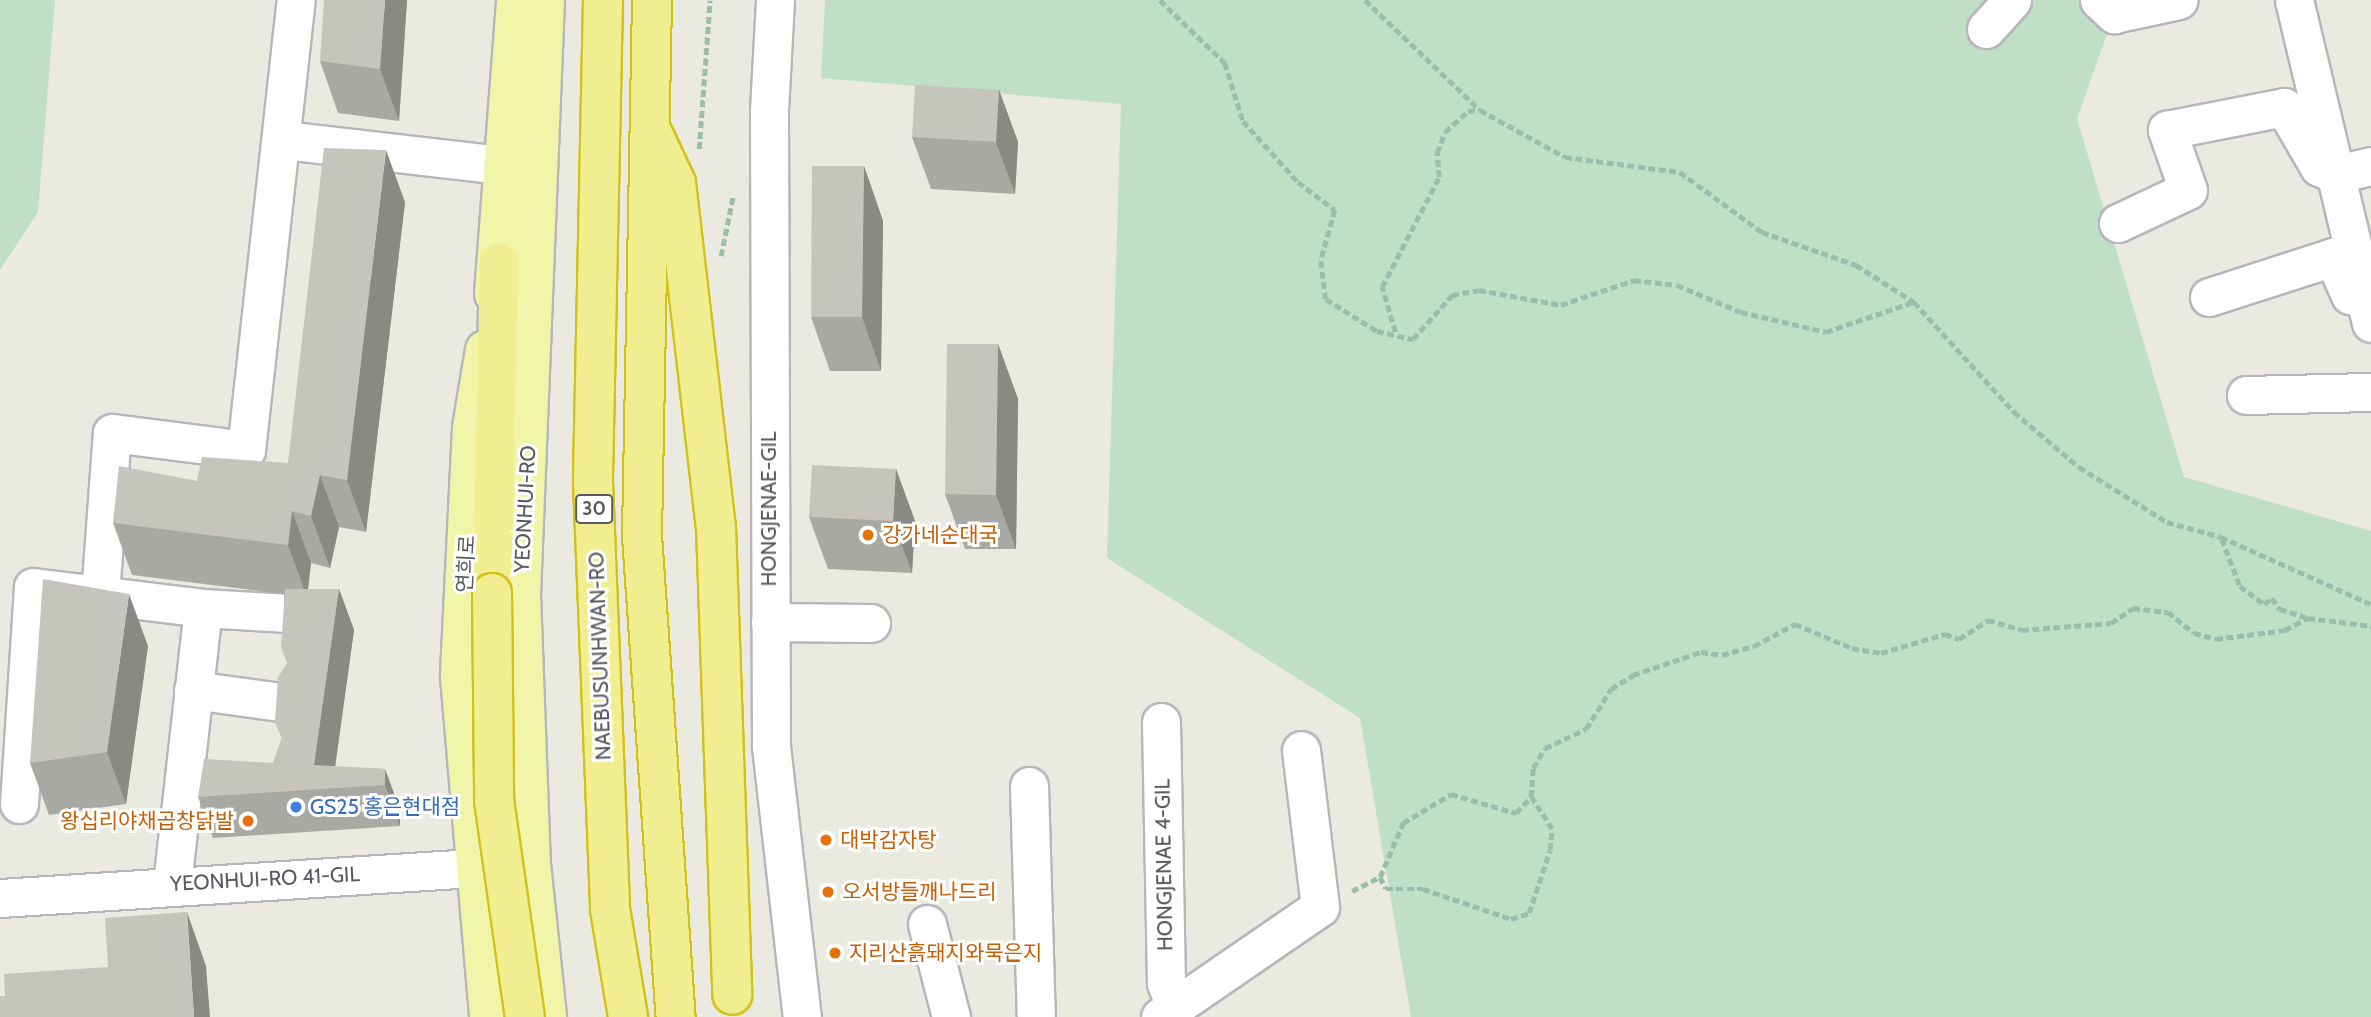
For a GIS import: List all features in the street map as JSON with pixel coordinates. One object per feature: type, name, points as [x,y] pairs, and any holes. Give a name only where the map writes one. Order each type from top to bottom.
[{"type":"highway","points":[[592,0],[676,183],[716,527],[737,1017]]},
{"type":"highway","name":"NAEBUSUNHWAN-RO","points":[[603,0],[593,482],[610,909],[628,1017]]},
{"type":"highway","name":"30","points":[[652,0],[642,536],[676,1017]]},
{"type":"highway","points":[[499,262],[492,593],[494,800],[525,1017]]},
{"type":"main road","points":[[516,0],[518,167]]},
{"type":"main road","name":"YEONHUI-RO","points":[[545,0],[518,167],[521,594],[531,864],[547,1017]]},
{"type":"main road","name":"연희로","points":[[489,1017],[460,677],[472,428],[499,262],[518,167]]},
{"type":"street","points":[[100,595],[112,433],[246,450],[284,140],[296,0]]},
{"type":"street","name":"HONGJENAE-GIL","points":[[775,0],[769,112],[771,746],[802,1017]]},
{"type":"street","points":[[1986,29],[2012,0]]},
{"type":"street","points":[[2099,0],[2115,14],[2179,0]]},
{"type":"street","points":[[2294,0],[2368,311]]},
{"type":"street","points":[[2118,223],[2188,190],[2167,130],[2284,107],[2319,167],[2336,174],[2371,166]]},
{"type":"street","points":[[284,140],[518,167]]},
{"type":"street","points":[[2209,297],[2333,257],[2344,294],[2368,311]]},
{"type":"street","points":[[2246,396],[2371,392]]},
{"type":"street","points":[[19,804],[33,587],[189,606],[288,614]]},
{"type":"street","points":[[173,884],[193,690],[189,606]]},
{"type":"street","points":[[770,622],[871,623]]},
{"type":"street","points":[[193,690],[281,702]]},
{"type":"street","name":"HONGJENAE 4-GIL","points":[[1161,722],[1167,1012]]},
{"type":"street","points":[[1301,750],[1320,907]]},
{"type":"street","points":[[184,771],[223,773]]},
{"type":"street","points":[[1029,786],[1037,1017]]},
{"type":"street","name":"YEONHUI-RO 41-GIL","points":[[0,898],[173,884],[531,864]]},
{"type":"street","name":"HONGJENAE 4-GIL","points":[[1167,1012],[1320,907]]},
{"type":"street","points":[[927,924],[951,1017]]},
{"type":"path","points":[[1160,0],[1225,63],[1244,121],[1298,182],[1335,210],[1321,261],[1326,299],[1377,331],[1395,332],[1413,339],[1452,295],[1479,290],[1561,305],[1634,280],[1676,285],[1741,312],[1826,332],[1914,302]]},
{"type":"path","points":[[1365,0],[1480,110],[1565,157],[1680,172],[1762,233],[1856,265],[1914,302],[2014,412],[2079,467],[2167,522],[2221,537],[2371,604]]},
{"type":"path","points":[[1395,332],[1382,287],[1439,177],[1444,132],[1468,111],[1480,110]]},
{"type":"path","points":[[2221,537],[2240,586],[2264,604],[2272,598],[2280,610],[2308,618],[2371,626]]},
{"type":"path","points":[[1380,877],[1386,889],[1423,889],[1511,919],[1529,913],[1552,829],[1531,797],[1533,768],[1545,748],[1586,729],[1611,689],[1700,652],[1754,646],[1795,624],[1852,648],[1881,653],[1945,634],[1959,639],[1988,620],[2022,630],[2111,623],[2133,608],[2168,612],[2194,632],[2216,639],[2285,630],[2308,618]]},
{"type":"path","points":[[1320,907],[1380,877],[1403,824],[1451,794],[1516,813],[1531,797]]},
{"type":"green space","points":[[0,0],[55,0],[38,212],[0,270]]},
{"type":"green space","points":[[825,0],[2119,0],[2077,119],[2184,477],[2371,531],[2371,1017],[1411,1017],[1360,718],[1107,558],[1121,104],[821,78]]},
{"type":"pier","points":[[613,0],[663,0],[657,396],[661,927],[683,1017],[632,1017],[615,589]]},
{"type":"building","points":[[324,0],[385,0],[380,69],[320,61]]},
{"type":"building","points":[[915,85],[999,90],[996,142],[912,137]]},
{"type":"building","points":[[324,148],[386,150],[347,480],[320,475],[311,516],[292,511],[288,545],[113,523],[119,466],[197,481],[202,457],[288,463]]},
{"type":"building","points":[[812,166],[864,166],[862,317],[811,317]]},
{"type":"building","points":[[947,344],[998,344],[996,495],[945,494]]},
{"type":"building","points":[[812,465],[896,469],[893,521],[809,517]]},
{"type":"building","points":[[43,579],[129,594],[107,752],[30,763]]},
{"type":"building","points":[[285,589],[339,589],[314,765],[385,769],[385,785],[198,797],[204,759],[273,763],[282,737],[275,722],[278,677],[287,663],[281,647]]},
{"type":"building","points":[[187,912],[194,1017],[0,1017],[0,996],[5,996],[4,974],[108,967],[105,918]]},
{"type":"place","name":"강가네순대국","points":[[868,535]]},
{"type":"place","name":"GS25 홍은현대점","points":[[296,807]]},
{"type":"place","name":"왕십리야채곱창닭발","points":[[248,821]]},
{"type":"place","name":"대박감자탕","points":[[826,840]]},
{"type":"place","name":"오서방들깨나드리","points":[[828,892]]},
{"type":"place","name":"지리산흙돼지와묵은지","points":[[835,953]]}]
